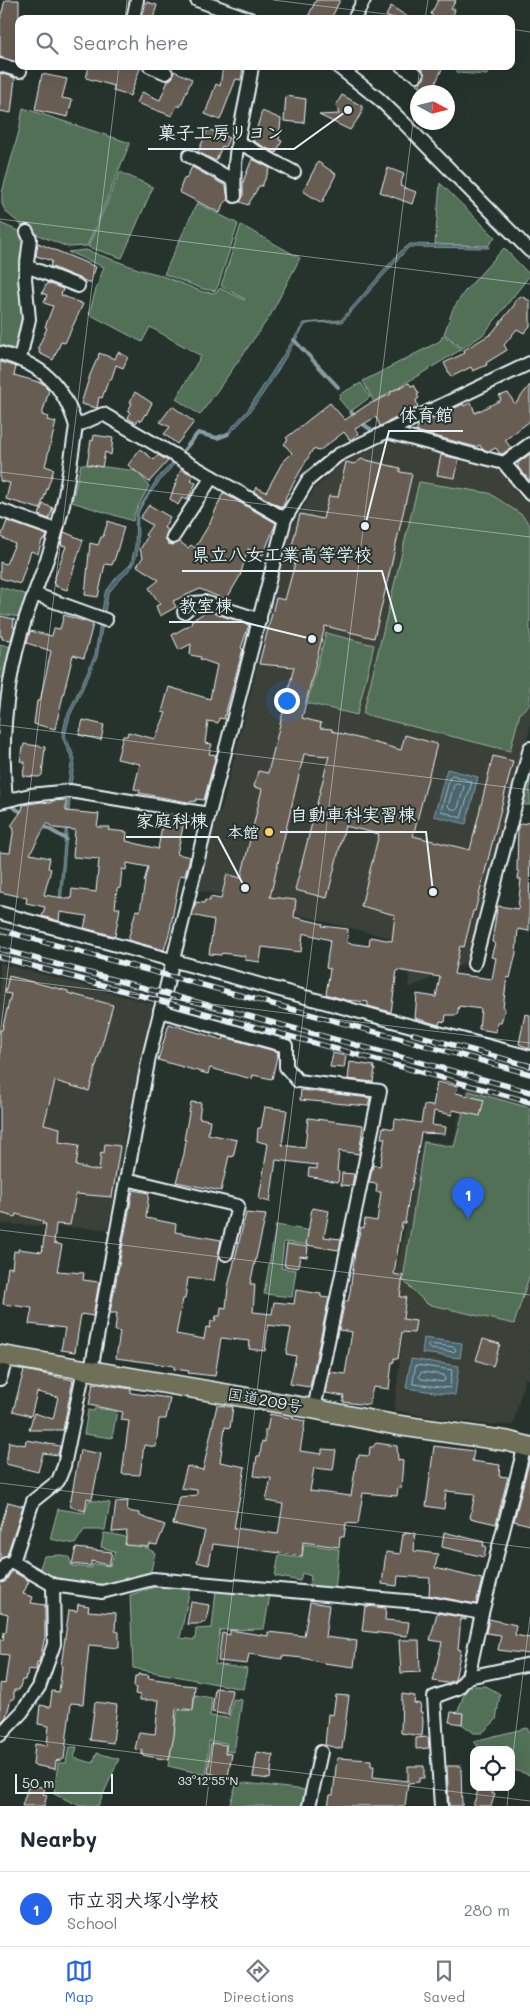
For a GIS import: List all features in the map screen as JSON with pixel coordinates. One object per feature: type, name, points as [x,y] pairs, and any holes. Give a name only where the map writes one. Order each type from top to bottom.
[{"type":"highway","name":"国道209号","points":[[4,1356],[88,1369],[396,1425],[528,1446]]},
{"type":"street","points":[[134,15],[137,0]]},
{"type":"street","points":[[197,0],[239,15]]},
{"type":"street","points":[[356,15],[364,0]]},
{"type":"street","points":[[0,65],[15,70]]},
{"type":"street","points":[[159,70],[166,73]]},
{"type":"street","points":[[235,196],[233,180],[251,70]]},
{"type":"street","points":[[342,70],[379,99],[404,123],[530,251]]},
{"type":"street","points":[[409,70],[417,75]]},
{"type":"street","points":[[238,142],[294,172]]},
{"type":"street","points":[[189,156],[233,180]]},
{"type":"street","points":[[20,359],[29,319],[25,278],[30,239],[27,232]]},
{"type":"street","points":[[26,266],[78,286]]},
{"type":"street","points":[[0,353],[20,359],[39,368],[57,386],[72,412],[76,426],[65,495],[56,530],[3,689],[0,775],[3,801],[30,794],[70,790],[209,814]]},
{"type":"street","points":[[13,1562],[33,1501],[58,1481],[64,1466],[88,1369],[160,1011],[285,519],[308,480],[338,455],[530,363]]},
{"type":"street","points":[[76,426],[103,414],[285,519]]},
{"type":"street","points":[[387,432],[504,462],[530,494]]},
{"type":"street","points":[[504,462],[530,444]]},
{"type":"street","points":[[173,537],[212,476]]},
{"type":"street","points":[[0,510],[56,530]]},
{"type":"street","points":[[34,594],[106,620]]},
{"type":"street","points":[[184,612],[194,603],[205,602],[260,620]]},
{"type":"street","points":[[474,964],[530,748]]},
{"type":"street","points":[[0,913],[530,1057]]},
{"type":"street","points":[[160,1011],[286,1046],[286,1067],[298,1081],[380,1091],[314,1409]]},
{"type":"street","points":[[126,1178],[238,1206],[226,1254]]},
{"type":"street","points":[[0,1379],[4,1356]]},
{"type":"street","points":[[441,1806],[434,1697],[458,1688],[468,1677],[482,1613],[528,1446]]},
{"type":"street","points":[[0,1575],[6,1564],[13,1562],[53,1585],[102,1592],[152,1580],[428,1603],[482,1613]]},
{"type":"street","points":[[0,1735],[22,1712],[42,1678],[54,1644],[53,1585]]},
{"type":"street","points":[[468,1677],[530,1664]]},
{"type":"street","points":[[309,1806],[321,1752]]},
{"type":"shaded area","points":[[394,438],[507,470],[530,500],[530,728],[471,961],[409,988],[410,943],[199,890],[214,826],[223,804],[291,528],[315,488],[341,463]]},
{"type":"shaded area","points":[[0,963],[153,1004],[129,1112],[108,1229],[0,1224]]},
{"type":"shaded area","points":[[467,1087],[530,1104],[530,1380],[525,1378],[513,1425],[484,1424],[394,1410],[407,1299],[392,1294],[422,1140],[453,1144]]},
{"type":"green space","points":[[457,70],[488,70],[487,75],[457,73]]},
{"type":"green space","points":[[23,108],[130,143],[87,246],[68,247],[28,231],[6,212],[2,204],[2,193],[19,131]]},
{"type":"green space","points":[[120,172],[153,187],[122,258],[88,247]]},
{"type":"green space","points":[[440,183],[495,237],[488,246],[435,244]]},
{"type":"green space","points":[[197,203],[238,224],[215,291],[203,289],[164,274]]},
{"type":"green space","points":[[0,223],[25,234],[19,279],[23,310],[15,349],[0,345]]},
{"type":"green space","points":[[241,225],[300,258],[270,316],[200,415],[176,399],[201,356],[150,327],[142,342],[89,314],[104,267],[68,252],[86,250],[203,292],[215,293],[220,288],[244,300],[221,286]]},
{"type":"green space","points":[[504,248],[530,275],[484,334],[463,348],[444,334],[453,309],[465,291]]},
{"type":"green space","points":[[443,335],[462,349],[374,402],[363,381],[440,341]]},
{"type":"green space","points":[[361,383],[370,397],[350,412],[339,399],[340,394]]},
{"type":"green space","points":[[81,464],[137,471],[149,486],[134,514],[133,521],[72,502]]},
{"type":"green space","points":[[419,482],[489,493],[522,515],[530,525],[530,704],[520,713],[510,751],[363,714]]},
{"type":"green space","points":[[0,587],[28,595],[20,617],[0,614]]},
{"type":"green space","points":[[326,633],[374,645],[357,715],[307,703]]},
{"type":"green space","points":[[0,644],[11,647],[4,679],[0,677]]},
{"type":"green space","points":[[530,770],[530,805],[520,805]]},
{"type":"green space","points":[[469,1091],[530,1108],[530,1274],[514,1324],[427,1304],[403,1280],[424,1142],[454,1147]]},
{"type":"green space","points":[[276,1225],[312,1231],[311,1245],[284,1242],[281,1268],[296,1270],[292,1297],[264,1294]]},
{"type":"green space","points":[[95,1408],[117,1411],[112,1438],[84,1434],[88,1410],[94,1411]]},
{"type":"green space","points":[[89,1500],[110,1503],[105,1530],[84,1530],[75,1544],[50,1539],[58,1509],[85,1513]]},
{"type":"green space","points":[[104,1533],[131,1539],[155,1553],[150,1575],[104,1589],[52,1583],[38,1574],[44,1556],[61,1555],[69,1557],[72,1566],[92,1568],[93,1564],[110,1566],[115,1551],[101,1547]]},
{"type":"green space","points":[[304,1544],[339,1549],[335,1591],[309,1591],[311,1576],[302,1573],[300,1581],[275,1576],[279,1555],[302,1558]]},
{"type":"green space","points":[[155,1587],[190,1588],[180,1638],[195,1640],[196,1629],[212,1628],[216,1591],[270,1595],[264,1629],[220,1630],[215,1664],[247,1669],[243,1689],[133,1668],[130,1595]]},
{"type":"green space","points":[[469,1686],[486,1686],[500,1694],[496,1720],[482,1733],[474,1733],[455,1719]]},
{"type":"green space","points":[[195,1695],[212,1698],[210,1716],[229,1718],[233,1699],[242,1700],[234,1752],[226,1751],[227,1743],[209,1741],[206,1775],[168,1766],[178,1710],[193,1711]]},
{"type":"green space","points":[[527,1728],[530,1734],[530,1775],[515,1770],[515,1746],[477,1746],[474,1741]]},
{"type":"green space","points":[[69,1747],[77,1747],[74,1758],[93,1763],[97,1753],[119,1759],[98,1806],[80,1806],[54,1794],[58,1763],[66,1763]]},
{"type":"green space","points":[[237,1782],[305,1790],[302,1806],[229,1806]]},
{"type":"water","points":[[410,244],[489,246],[489,248],[409,247],[342,322],[310,323],[305,325],[270,384],[250,412],[224,436],[247,411],[304,323],[341,320],[400,252]]},
{"type":"water","points":[[174,461],[176,462],[140,509],[138,515],[136,558],[108,594],[97,657],[70,716],[65,735],[75,759],[71,784],[68,783],[72,759],[62,737],[66,718],[95,655],[105,593],[116,578],[131,564],[135,546],[136,513],[157,479]]},
{"type":"water","points":[[447,769],[478,777],[466,824],[434,816]]},
{"type":"water","points":[[68,799],[70,799],[61,903],[59,901]]},
{"type":"water","points":[[424,1338],[462,1343],[460,1358],[422,1353]]},
{"type":"water","points":[[411,1359],[459,1366],[455,1395],[406,1388]]},
{"type":"building","points":[[5,0],[19,0],[19,15],[15,15],[15,61],[0,57],[0,20]]},
{"type":"building","points":[[316,0],[340,0],[333,15],[309,15]]},
{"type":"building","points":[[438,0],[456,0],[451,9],[455,9],[453,15],[431,14]]},
{"type":"building","points":[[146,2],[157,5],[154,15],[143,15]]},
{"type":"building","points":[[391,6],[405,15],[386,15]]},
{"type":"building","points":[[88,70],[140,70],[130,96],[113,91],[114,86],[86,78]]},
{"type":"building","points":[[222,70],[242,70],[241,80],[236,79],[220,120],[205,114],[216,84],[220,86]]},
{"type":"building","points":[[423,70],[442,70],[435,85],[416,84],[424,79]]},
{"type":"building","points":[[174,71],[192,79],[180,107],[177,105],[172,116],[137,103],[142,92],[160,100],[168,81],[173,77]]},
{"type":"building","points":[[0,73],[15,78],[11,113],[0,111]]},
{"type":"building","points":[[42,74],[67,79],[62,98],[72,100],[68,117],[35,110]]},
{"type":"building","points":[[342,95],[362,106],[362,113],[350,130],[319,115],[339,114],[336,105]]},
{"type":"building","points":[[286,96],[306,99],[304,123],[284,121]]},
{"type":"building","points":[[262,111],[281,119],[279,140],[282,141],[276,153],[253,141]]},
{"type":"building","points":[[208,129],[229,138],[225,147],[222,146],[216,161],[198,152]]},
{"type":"building","points":[[252,159],[270,168],[262,186],[259,186],[248,205],[240,202],[243,196],[243,182]]},
{"type":"building","points":[[318,162],[336,174],[322,203],[303,191]]},
{"type":"building","points":[[192,167],[226,186],[228,200],[223,204],[220,213],[179,192],[184,178],[186,179]]},
{"type":"building","points":[[388,168],[404,174],[400,186],[416,192],[412,204],[380,192]]},
{"type":"building","points":[[38,243],[96,267],[90,283],[50,266],[52,261],[36,256]]},
{"type":"building","points":[[47,283],[63,289],[61,295],[83,304],[65,343],[61,342],[53,360],[39,353],[40,349],[38,348],[47,328],[45,327],[53,306],[44,303],[47,295],[42,293]]},
{"type":"building","points":[[521,296],[530,301],[530,326],[524,333],[517,329],[504,345],[507,350],[486,363],[487,365],[473,371],[471,367],[451,377],[444,363],[465,353],[464,350],[491,334],[515,304],[514,302]]},
{"type":"building","points":[[118,352],[128,357],[123,368],[116,365],[102,398],[99,397],[97,408],[81,404],[99,353],[115,359]]},
{"type":"building","points":[[0,362],[16,367],[14,375],[42,383],[49,390],[42,415],[49,417],[47,420],[56,422],[45,466],[54,469],[40,509],[6,499],[10,483],[0,481]]},
{"type":"building","points":[[409,383],[411,386],[414,385],[419,394],[417,395],[419,398],[416,400],[418,407],[380,426],[376,417],[355,429],[359,434],[350,440],[344,432],[319,451],[313,449],[285,498],[282,508],[254,492],[256,487],[266,492],[282,463],[292,453],[284,444],[288,440],[286,438],[330,403],[345,420],[367,405]]},
{"type":"building","points":[[530,385],[530,421],[505,440],[511,448],[502,454],[496,448],[489,451],[482,449],[480,445],[476,447],[416,431],[418,426],[463,404],[464,406],[471,402],[475,413],[501,400],[499,396],[508,393],[515,404]]},
{"type":"building","points":[[135,392],[152,403],[146,415],[141,421],[138,420],[136,423],[128,418],[130,413],[128,411],[132,403],[130,402]]},
{"type":"building","points":[[172,406],[194,422],[177,444],[164,434],[170,427],[160,422]]},
{"type":"building","points":[[94,435],[113,438],[111,455],[105,452],[102,467],[87,464],[91,440],[93,441]]},
{"type":"building","points":[[140,449],[154,460],[158,455],[168,461],[149,482],[128,465]]},
{"type":"building","points":[[530,454],[530,481],[518,467],[518,463]]},
{"type":"building","points":[[441,455],[459,459],[455,478],[437,475]]},
{"type":"building","points":[[362,459],[400,468],[400,472],[412,474],[374,638],[325,626],[302,718],[321,723],[320,728],[332,729],[332,731],[401,750],[405,735],[437,744],[413,836],[470,850],[493,756],[513,761],[475,911],[473,911],[464,947],[460,946],[454,974],[492,979],[496,958],[491,957],[495,943],[492,942],[497,909],[498,906],[518,909],[521,879],[518,879],[519,872],[517,871],[518,825],[530,822],[529,931],[518,929],[516,953],[510,978],[507,977],[503,1008],[505,1008],[501,1023],[497,1023],[496,1032],[479,1029],[481,1009],[459,1006],[457,1015],[446,1015],[445,1022],[440,1021],[439,1025],[415,1018],[417,994],[436,997],[440,977],[397,970],[391,1012],[368,1006],[368,1002],[346,1000],[326,994],[330,969],[326,968],[330,940],[303,933],[301,952],[262,947],[260,962],[245,960],[245,956],[222,953],[221,955],[209,954],[214,920],[192,915],[196,902],[204,903],[205,900],[210,901],[210,897],[221,899],[227,874],[241,878],[262,789],[254,787],[258,771],[268,773],[294,667],[259,664],[276,598],[285,600],[295,563],[288,561],[300,514],[323,519],[329,496],[338,497],[346,462],[354,464]],"holes":[[[304,754],[329,756],[295,890],[327,898],[345,826],[379,834],[361,906],[395,915],[392,941],[370,937],[369,946],[347,943],[348,929],[322,926],[323,924],[294,917],[296,900],[270,897]]]},
{"type":"building","points":[[181,469],[193,475],[191,481],[196,483],[187,500],[182,498],[178,505],[170,499]]},
{"type":"building","points":[[223,493],[276,523],[263,555],[248,549],[240,576],[226,600],[200,589],[173,601],[176,607],[160,616],[156,606],[160,604],[149,588],[159,580],[137,566],[143,557],[140,550],[147,537],[145,535],[152,525],[140,518],[149,505],[170,517],[164,528],[168,530],[165,537],[168,544],[173,545],[180,542],[188,548],[191,545],[195,548],[210,523]]},
{"type":"building","points":[[43,504],[53,508],[49,519],[39,515]]},
{"type":"building","points":[[7,521],[47,535],[45,540],[42,540],[38,554],[31,551],[20,584],[0,578],[0,562],[6,564],[15,544],[1,537]]},
{"type":"building","points":[[108,521],[124,527],[115,558],[112,565],[105,564],[98,597],[85,595],[90,543],[98,545],[101,537],[103,537]]},
{"type":"building","points":[[64,532],[83,540],[67,590],[55,586],[56,584],[53,583],[66,546],[61,545]]},
{"type":"building","points":[[205,610],[249,625],[241,648],[243,649],[224,719],[219,718],[218,723],[208,721],[205,743],[212,744],[209,754],[216,755],[204,800],[196,799],[196,801],[188,802],[139,793],[140,790],[134,789],[140,764],[117,759],[123,736],[127,736],[128,732],[155,739],[166,713],[162,712],[169,687],[210,699],[217,665],[200,659],[201,657],[190,655],[191,644],[179,650],[172,635],[193,623],[191,621],[204,613]]},
{"type":"building","points":[[64,615],[93,624],[84,658],[73,655],[55,729],[34,724],[37,701],[40,701],[51,651],[27,643],[30,631],[52,636],[54,628],[60,629]]},
{"type":"building","points":[[0,616],[14,619],[13,627],[15,627],[11,640],[2,639],[2,636],[0,636]]},
{"type":"building","points":[[83,720],[104,725],[101,740],[79,735]]},
{"type":"building","points":[[24,744],[45,747],[42,775],[39,777],[23,776],[25,762],[20,761]]},
{"type":"building","points":[[66,800],[66,811],[99,814],[97,827],[110,827],[108,830],[127,832],[126,841],[158,849],[163,820],[166,820],[167,815],[185,818],[177,854],[190,857],[185,876],[180,875],[170,930],[164,950],[128,940],[136,910],[140,911],[148,867],[127,863],[126,870],[122,869],[115,908],[120,908],[115,936],[84,928],[87,916],[60,912],[59,921],[42,916],[45,907],[26,903],[27,898],[0,892],[0,852],[10,853],[14,827],[11,826],[22,810],[23,805],[41,802],[51,803],[51,801]],"holes":[[[47,823],[54,828],[75,830],[73,857],[99,859],[96,892],[72,889],[71,899],[44,895],[51,869],[48,868],[50,858],[30,854]]]},
{"type":"building","points":[[9,976],[113,1005],[89,1091],[55,1081],[44,1124],[60,1128],[59,1142],[79,1145],[76,1166],[99,1171],[101,1152],[104,1153],[105,1144],[120,1146],[112,1197],[76,1194],[70,1225],[56,1224],[54,1243],[62,1245],[57,1271],[84,1273],[83,1280],[99,1282],[93,1316],[81,1314],[75,1352],[61,1350],[65,1328],[29,1324],[32,1308],[3,1304],[8,1267],[12,1268],[14,1251],[18,1252],[18,1249],[42,1252],[46,1224],[42,1224],[43,1221],[16,1214],[15,1217],[0,1213],[0,1030],[2,1030],[11,994],[5,993]]},
{"type":"building","points":[[525,1014],[530,1015],[530,1049],[519,1044]]},
{"type":"building","points":[[169,1024],[223,1040],[224,1037],[278,1052],[272,1079],[253,1075],[252,1079],[210,1068],[208,1074],[158,1060]]},
{"type":"building","points":[[333,1053],[346,1056],[344,1068],[330,1067]]},
{"type":"building","points":[[350,1062],[374,1066],[373,1082],[348,1079]]},
{"type":"building","points":[[437,1082],[458,1086],[456,1093],[484,1100],[480,1116],[453,1110],[452,1115],[434,1111],[432,1125],[446,1127],[445,1134],[421,1133],[405,1223],[402,1223],[394,1274],[403,1276],[400,1297],[406,1297],[403,1319],[416,1321],[414,1333],[402,1332],[398,1359],[394,1358],[394,1362],[392,1362],[389,1389],[373,1387],[369,1405],[343,1402],[344,1396],[326,1393],[330,1372],[345,1374],[352,1332],[339,1330],[345,1301],[348,1301],[350,1292],[355,1252],[361,1227],[364,1228],[365,1219],[377,1221],[381,1192],[376,1192],[377,1184],[369,1183],[373,1165],[380,1166],[385,1138],[381,1138],[383,1127],[394,1129],[395,1119],[421,1123],[424,1105],[433,1106]]},
{"type":"building","points":[[301,1090],[370,1098],[368,1106],[300,1100]]},
{"type":"building","points":[[191,1102],[201,1103],[199,1118],[210,1120],[208,1134],[237,1140],[233,1157],[229,1156],[221,1191],[176,1182],[184,1154],[186,1140],[184,1140]]},
{"type":"building","points":[[265,1107],[287,1110],[282,1145],[305,1148],[308,1118],[363,1125],[359,1154],[339,1151],[338,1182],[308,1176],[309,1168],[317,1169],[317,1165],[276,1160],[270,1202],[259,1199],[268,1144],[257,1141],[258,1128],[261,1128]]},
{"type":"building","points":[[342,1173],[354,1174],[352,1186],[341,1185]]},
{"type":"building","points":[[133,1190],[149,1193],[146,1218],[176,1224],[175,1232],[221,1240],[214,1281],[188,1278],[176,1334],[204,1339],[206,1327],[210,1328],[211,1321],[215,1321],[216,1316],[220,1316],[221,1307],[226,1308],[228,1287],[246,1213],[266,1215],[250,1284],[255,1284],[253,1312],[272,1314],[274,1302],[294,1304],[296,1290],[321,1294],[321,1297],[329,1298],[310,1387],[290,1384],[296,1356],[286,1354],[291,1328],[268,1325],[265,1351],[249,1349],[250,1341],[221,1338],[215,1376],[188,1373],[189,1371],[174,1369],[174,1366],[116,1358],[120,1332],[115,1331],[117,1313],[110,1313]]},
{"type":"building","points":[[312,1208],[329,1211],[324,1237],[341,1239],[339,1250],[306,1245]]},
{"type":"building","points":[[287,1244],[308,1247],[307,1257],[300,1256],[298,1268],[284,1266]]},
{"type":"building","points":[[483,1339],[500,1344],[493,1366],[476,1360]]},
{"type":"building","points":[[24,1370],[73,1380],[63,1430],[29,1430],[34,1413],[53,1419],[58,1397],[37,1392],[31,1416],[13,1411]]},
{"type":"building","points":[[93,1383],[131,1389],[131,1393],[170,1398],[166,1419],[159,1419],[156,1447],[144,1445],[140,1475],[122,1474],[129,1421],[121,1420],[123,1412],[89,1405]]},
{"type":"building","points":[[217,1405],[233,1407],[230,1428],[225,1427],[220,1462],[245,1467],[234,1528],[278,1534],[283,1504],[266,1501],[271,1478],[254,1476],[257,1456],[260,1456],[262,1441],[265,1442],[265,1430],[267,1430],[270,1414],[305,1421],[300,1451],[322,1454],[322,1449],[336,1450],[333,1470],[314,1468],[310,1491],[351,1496],[357,1457],[359,1455],[369,1456],[370,1447],[373,1447],[376,1443],[397,1446],[398,1460],[403,1461],[401,1488],[398,1487],[397,1496],[363,1493],[358,1524],[346,1523],[344,1537],[340,1536],[339,1547],[303,1542],[302,1556],[213,1544],[209,1565],[197,1562],[205,1531],[173,1524],[180,1497],[197,1495],[197,1490],[181,1488],[187,1466],[203,1470]]},
{"type":"building","points":[[26,1440],[60,1446],[58,1455],[43,1453],[38,1472],[6,1464],[9,1442],[25,1445]]},
{"type":"building","points":[[434,1446],[474,1451],[472,1461],[500,1465],[499,1476],[508,1477],[496,1524],[470,1518],[475,1494],[446,1491],[444,1509],[426,1506]]},
{"type":"building","points":[[80,1450],[101,1454],[92,1499],[87,1498],[85,1511],[71,1507],[70,1504]]},
{"type":"building","points":[[530,1458],[530,1525],[514,1521]]},
{"type":"building","points":[[128,1501],[127,1511],[140,1513],[140,1516],[165,1525],[157,1545],[150,1544],[149,1547],[125,1545],[127,1531],[112,1532],[116,1502]]},
{"type":"building","points":[[8,1502],[23,1506],[7,1555],[0,1559],[0,1529]]},
{"type":"building","points":[[405,1532],[415,1533],[414,1551],[438,1554],[435,1568],[482,1579],[476,1604],[429,1595],[430,1578],[398,1576],[397,1586],[382,1584],[386,1552],[400,1554],[403,1534],[405,1535]]},
{"type":"building","points":[[444,1532],[484,1542],[483,1546],[486,1546],[484,1557],[442,1547]]},
{"type":"building","points":[[76,1548],[112,1552],[109,1565],[91,1561],[91,1566],[72,1564]]},
{"type":"building","points":[[12,1571],[29,1581],[23,1594],[33,1597],[31,1603],[45,1605],[45,1637],[36,1670],[28,1669],[27,1676],[25,1680],[22,1680],[19,1690],[14,1690],[14,1699],[11,1699],[6,1717],[0,1723],[0,1683],[5,1684],[9,1655],[0,1654],[0,1640],[3,1640],[4,1632],[6,1632],[8,1614],[0,1612],[0,1583],[5,1582]]},
{"type":"building","points":[[191,1602],[209,1605],[206,1622],[187,1624]]},
{"type":"building","points":[[310,1602],[329,1605],[325,1637],[357,1641],[354,1667],[303,1658],[282,1656],[282,1659],[249,1654],[247,1664],[218,1661],[222,1633],[230,1635],[230,1630],[268,1636],[268,1632],[304,1636]]},
{"type":"building","points":[[78,1604],[89,1606],[88,1611],[116,1613],[115,1631],[119,1632],[119,1648],[89,1645],[83,1704],[71,1703],[64,1759],[56,1761],[55,1769],[33,1765],[35,1744],[47,1746],[49,1726],[38,1724],[40,1705],[50,1707],[52,1691],[59,1692],[69,1610],[77,1611]]},
{"type":"building","points":[[365,1606],[386,1608],[385,1620],[409,1622],[407,1636],[362,1631]]},
{"type":"building","points":[[437,1613],[466,1618],[466,1620],[461,1619],[458,1649],[461,1650],[455,1680],[447,1683],[433,1681],[442,1642],[430,1640]]},
{"type":"building","points":[[489,1619],[516,1625],[515,1635],[530,1638],[530,1654],[498,1650],[501,1635],[486,1633]]},
{"type":"building","points":[[399,1640],[419,1640],[420,1672],[401,1673]]},
{"type":"building","points":[[138,1674],[149,1675],[148,1678],[175,1682],[175,1684],[195,1686],[193,1710],[176,1708],[174,1736],[169,1760],[142,1755],[142,1750],[135,1749],[139,1732],[155,1734],[159,1700],[140,1700],[140,1695],[135,1694],[135,1676],[138,1676]]},
{"type":"building","points":[[215,1688],[232,1690],[228,1715],[212,1712]]},
{"type":"building","points":[[402,1694],[415,1696],[414,1703],[421,1704],[422,1736],[401,1733]]},
{"type":"building","points":[[336,1695],[349,1696],[342,1749],[325,1745],[328,1714],[333,1715]]},
{"type":"building","points":[[95,1702],[117,1705],[113,1743],[90,1740]]},
{"type":"building","points":[[451,1712],[463,1713],[462,1724],[449,1722]]},
{"type":"building","points":[[428,1737],[429,1748],[416,1749],[416,1738]]},
{"type":"building","points":[[211,1743],[226,1745],[225,1753],[232,1754],[228,1777],[208,1773]]},
{"type":"building","points":[[257,1752],[273,1755],[270,1779],[253,1777]]},
{"type":"building","points":[[337,1758],[371,1760],[371,1766],[374,1766],[373,1777],[408,1781],[408,1766],[424,1766],[424,1778],[419,1778],[419,1782],[408,1783],[405,1806],[328,1806],[330,1795],[333,1795]]},
{"type":"building","points":[[447,1766],[461,1766],[462,1806],[449,1806]]},
{"type":"building","points":[[33,1785],[45,1788],[43,1794],[47,1795],[44,1806],[22,1806],[28,1787],[32,1788]]},
{"type":"building","points":[[478,1791],[493,1791],[492,1794],[495,1794],[491,1806],[473,1806]]},
{"type":"waterway","points":[[294,340],[338,387]]},
{"type":"waterway","points":[[351,412],[356,419],[370,429]]},
{"type":"waterway","points":[[180,455],[198,433],[217,438],[228,434]]},
{"type":"waterway","points":[[11,806],[23,813]]},
{"type":"waterway","points":[[42,825],[66,839]]},
{"type":"railway","points":[[0,930],[530,1074]]},
{"type":"railway","points":[[0,949],[530,1092]]},
{"type":"railway","points":[[0,957],[530,1102]]},
{"type":"railway","points":[[413,1034],[530,1066]]},
{"type":"place","name":"菓子工房リヨン","points":[[348,110]]},
{"type":"place","name":"体育館","points":[[365,526]]},
{"type":"place","name":"県立八女工業高等学校","points":[[398,628]]},
{"type":"place","name":"教室棟","points":[[312,639]]},
{"type":"place","name":"本館","points":[[269,832]]},
{"type":"place","name":"家庭科棟","points":[[245,888]]},
{"type":"place","name":"自動車科実習棟","points":[[433,892]]},
{"type":"place","name":"市立羽犬塚小学校","points":[[468,1219]]}]
